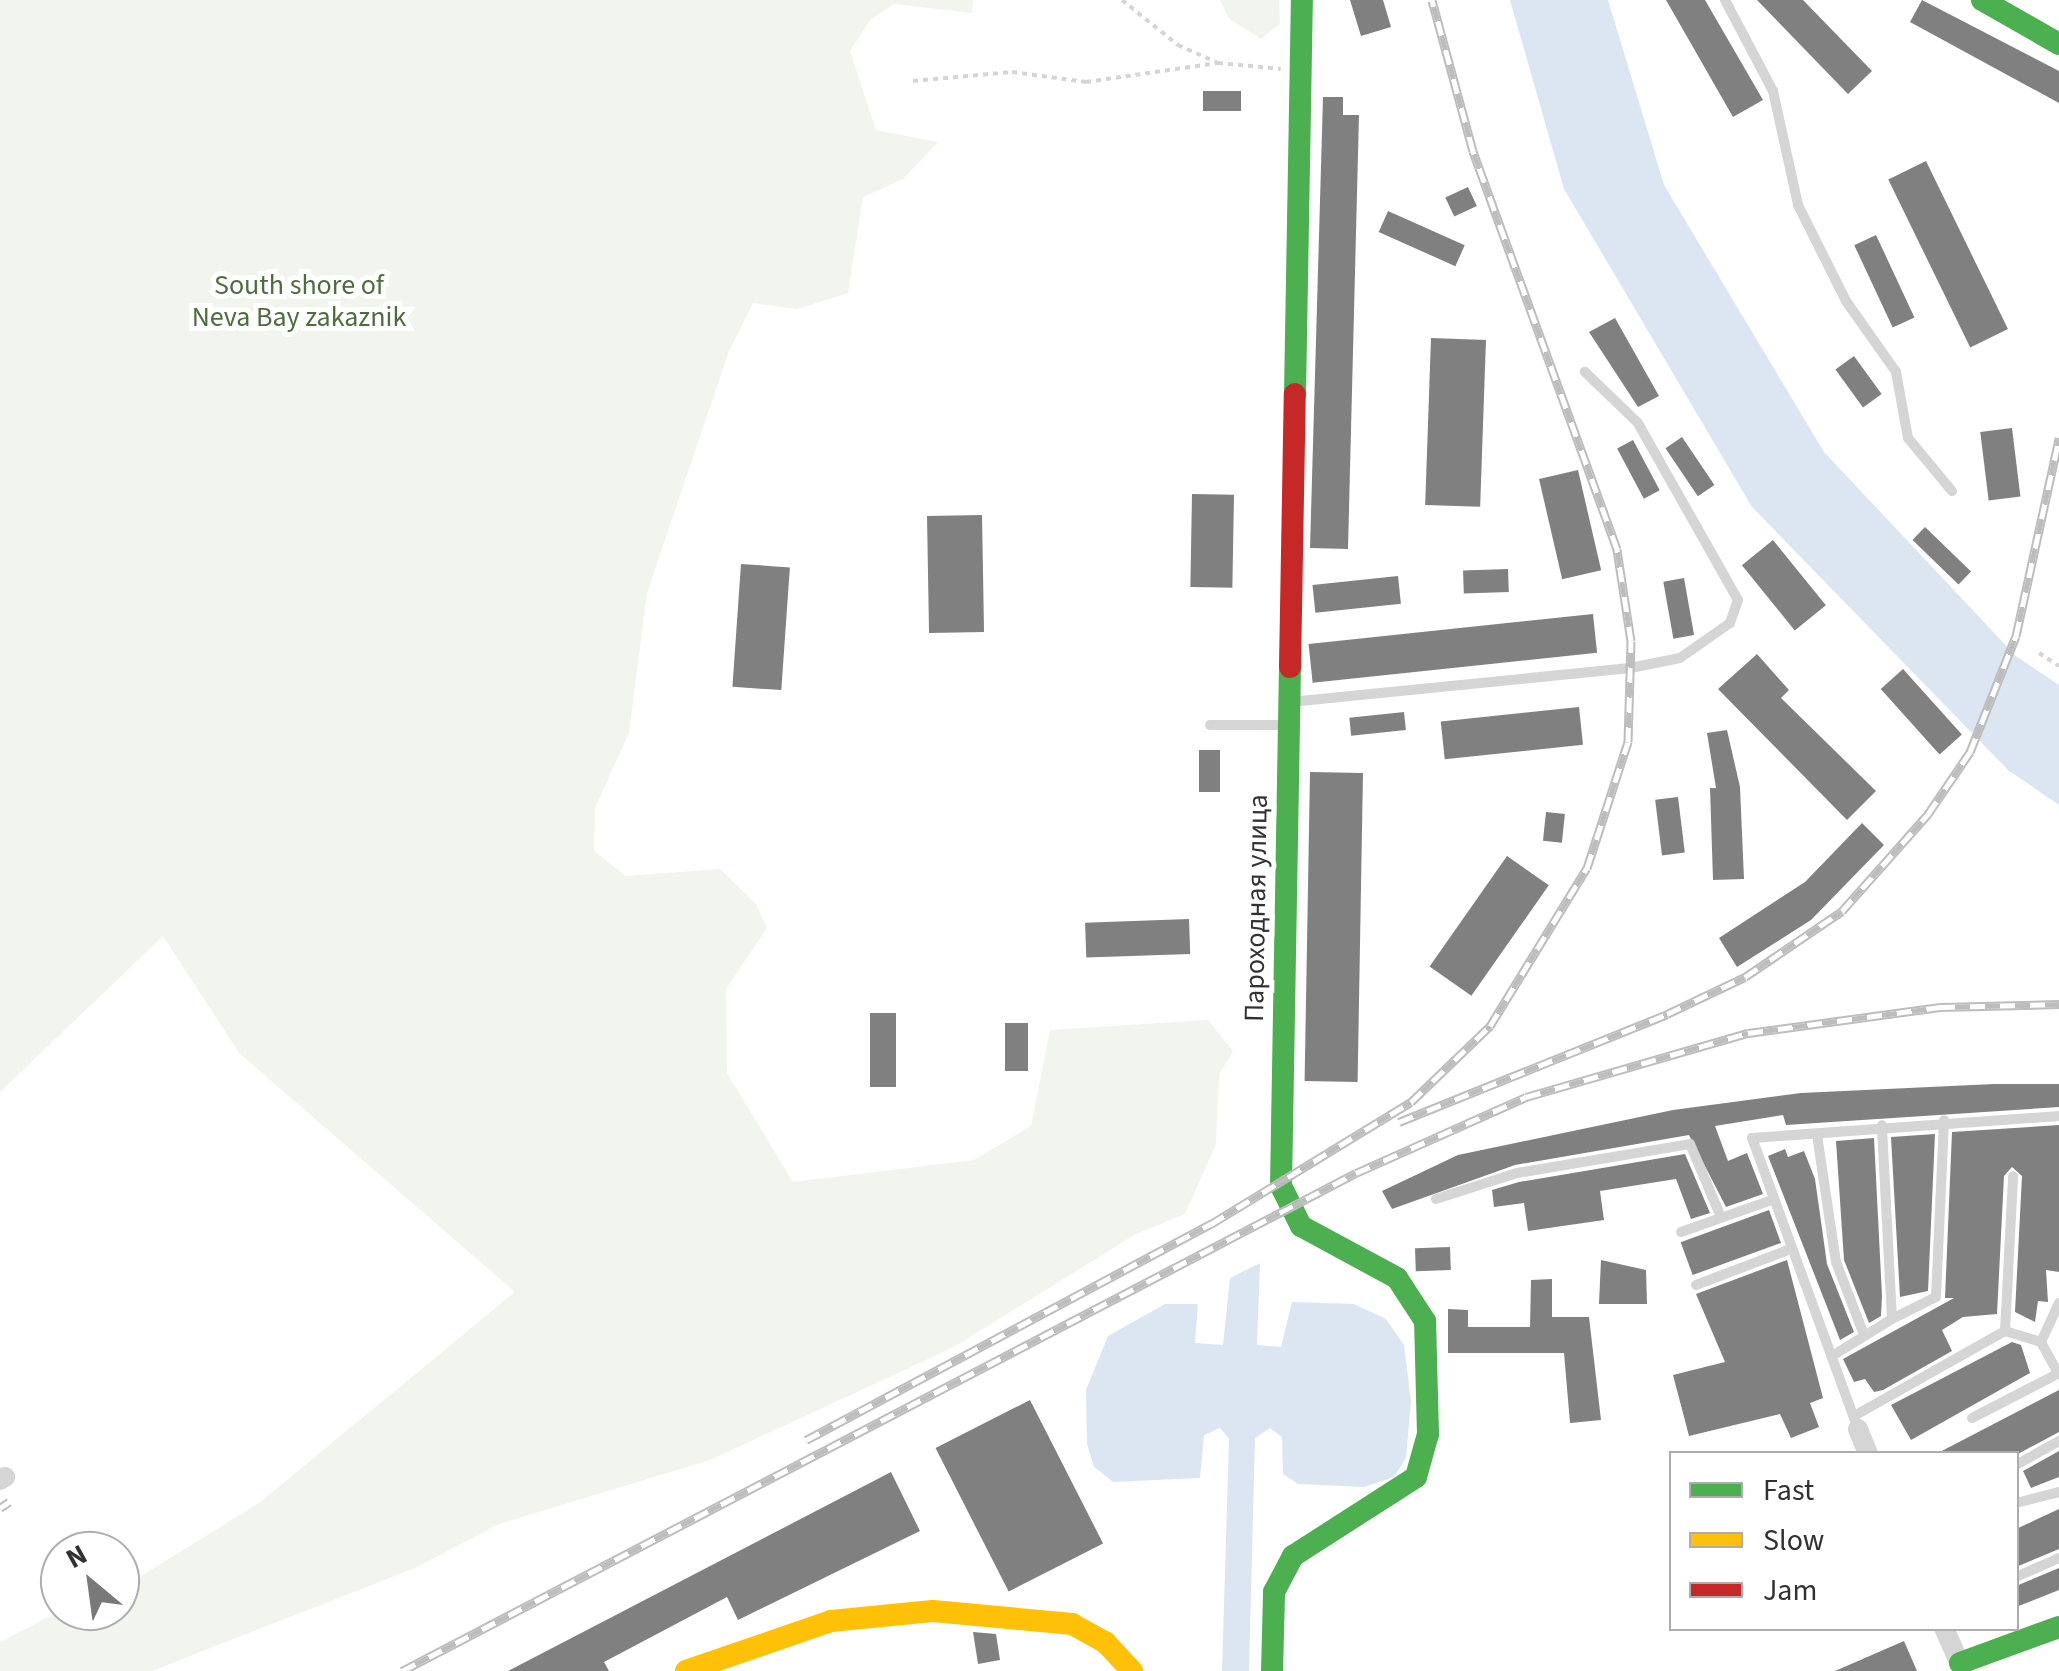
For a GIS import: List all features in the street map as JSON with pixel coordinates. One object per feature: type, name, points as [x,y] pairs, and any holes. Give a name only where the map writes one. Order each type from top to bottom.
[{"type":"street","name":"Пароходная улица","points":[[1272,1671],[1274,1592],[1293,1556],[1416,1477],[1428,1434],[1425,1322],[1396,1278],[1301,1226],[1280,1186],[1302,0]]},
{"type":"street","points":[[1982,0],[2059,44]]},
{"type":"street","points":[[1856,1422],[1867,1451]]},
{"type":"street","points":[[686,1671],[830,1621],[933,1611],[1072,1624],[1132,1671]]},
{"type":"street","points":[[1945,1631],[1962,1667],[2059,1627]]},
{"type":"lane","points":[[1725,0],[1773,91],[1798,205],[1846,301],[1896,372],[1908,438],[1952,491]]},
{"type":"lane","points":[[1210,725],[1630,668],[1680,658],[1730,624],[1738,600],[1638,423],[1585,372]]},
{"type":"lane","points":[[1972,1418],[2059,1373],[2041,1342],[2005,1331],[1856,1422],[1752,1138],[1817,1135],[1944,1120],[2059,1116]]},
{"type":"lane","points":[[1832,1356],[1936,1296],[1944,1120]]},
{"type":"lane","points":[[1882,1125],[1892,1319]]},
{"type":"lane","points":[[1817,1135],[1836,1262],[1864,1335]]},
{"type":"lane","points":[[1436,1199],[1516,1172],[1690,1144],[1721,1217]]},
{"type":"lane","points":[[2005,1331],[2014,1176]]},
{"type":"lane","points":[[1681,1232],[1772,1200]]},
{"type":"lane","points":[[1696,1285],[1791,1249]]},
{"type":"lane","points":[[2041,1342],[2059,1303]]},
{"type":"lane","points":[[2019,1463],[2059,1441]]},
{"type":"lane","points":[[2019,1502],[2059,1492]]},
{"type":"lane","points":[[2019,1575],[2059,1558]]},
{"type":"path","points":[[1122,0],[1178,45],[1218,63]]},
{"type":"path","points":[[912,81],[1012,72],[1086,82],[1218,63],[1300,70]]},
{"type":"path","points":[[2039,653],[2059,666]]},
{"type":"green space","name":"South shore of Neva Bay zakaznik","points":[[0,0],[973,0],[972,13],[894,4],[870,20],[850,51],[876,130],[938,142],[903,179],[863,197],[848,293],[797,309],[753,303],[729,351],[647,593],[629,733],[595,808],[594,851],[626,876],[720,869],[756,904],[767,928],[726,989],[727,1073],[793,1182],[974,1160],[1031,1126],[1050,1030],[1208,1020],[1233,1051],[1219,1075],[1216,1144],[1185,1214],[1136,1234],[954,1347],[710,1460],[499,1524],[415,1568],[152,1671],[0,1671],[0,1642],[40,1621],[40,1631],[140,1631],[140,1577],[259,1503],[515,1292],[239,1053],[163,936],[0,1092]]},
{"type":"green space","points":[[1220,0],[1279,0],[1280,24],[1261,39],[1229,19]]},
{"type":"shaded area","points":[[1510,0],[1608,0],[1664,185],[1824,452],[2016,656],[2059,685],[2059,805],[2008,770],[1752,507],[1564,189]]},
{"type":"shaded area","points":[[1260,1263],[1257,1345],[1281,1347],[1292,1302],[1354,1304],[1386,1319],[1404,1345],[1411,1401],[1406,1458],[1394,1477],[1364,1487],[1298,1484],[1283,1474],[1282,1437],[1270,1428],[1255,1438],[1249,1671],[1222,1671],[1229,1439],[1220,1428],[1204,1435],[1200,1478],[1113,1482],[1094,1467],[1087,1444],[1086,1390],[1108,1336],[1165,1304],[1198,1304],[1195,1343],[1223,1345],[1230,1278]]},
{"type":"building","points":[[1350,0],[1383,0],[1391,27],[1361,36]]},
{"type":"building","points":[[1666,0],[1705,0],[1763,100],[1733,117]]},
{"type":"building","points":[[1757,0],[1803,0],[1872,71],[1848,94]]},
{"type":"building","points":[[1922,0],[2059,71],[2059,103],[1910,22]]},
{"type":"building","points":[[1203,91],[1241,91],[1241,111],[1203,111]]},
{"type":"building","points":[[1323,97],[1343,97],[1343,115],[1359,115],[1348,549],[1310,548]]},
{"type":"building","points":[[1926,161],[2008,329],[1970,347],[1888,179]]},
{"type":"building","points":[[1468,187],[1477,206],[1454,217],[1445,198]]},
{"type":"building","points":[[1388,211],[1465,245],[1455,266],[1379,232]]},
{"type":"building","points":[[1876,235],[1914,317],[1893,328],[1854,245]]},
{"type":"building","points":[[1615,318],[1659,396],[1638,407],[1589,332]]},
{"type":"building","points":[[1431,338],[1486,340],[1480,507],[1425,505]]},
{"type":"building","points":[[1854,356],[1882,394],[1863,408],[1835,370]]},
{"type":"building","points":[[2012,428],[2020,496],[1989,500],[1980,432]]},
{"type":"building","points":[[1682,437],[1714,485],[1698,496],[1665,448]]},
{"type":"building","points":[[1633,440],[1660,490],[1644,499],[1617,448]]},
{"type":"building","points":[[1578,470],[1601,570],[1562,579],[1539,479]]},
{"type":"building","points":[[1192,494],[1234,495],[1232,588],[1190,587]]},
{"type":"building","points":[[982,515],[984,632],[929,633],[927,516]]},
{"type":"building","points":[[1925,527],[1971,571],[1959,584],[1912,540]]},
{"type":"building","points":[[1773,540],[1826,605],[1795,630],[1742,565]]},
{"type":"building","points":[[741,564],[790,567],[781,690],[732,687]]},
{"type":"building","points":[[1508,569],[1509,592],[1464,594],[1463,571]]},
{"type":"building","points":[[1398,576],[1401,604],[1315,613],[1312,585]]},
{"type":"building","points":[[1684,578],[1694,635],[1673,639],[1663,582]]},
{"type":"building","points":[[1593,614],[1597,653],[1313,683],[1309,644]]},
{"type":"building","points":[[1757,654],[1789,690],[1781,698],[1876,791],[1847,820],[1718,689]]},
{"type":"building","points":[[1903,669],[1962,734],[1940,754],[1881,689]]},
{"type":"building","points":[[1579,707],[1583,745],[1445,759],[1441,722]]},
{"type":"building","points":[[1404,712],[1406,730],[1351,736],[1349,718]]},
{"type":"building","points":[[1727,730],[1740,787],[1744,879],[1713,880],[1710,788],[1716,788],[1707,733]]},
{"type":"building","points":[[1199,750],[1220,750],[1220,792],[1199,792]]},
{"type":"building","points":[[1310,772],[1363,773],[1358,1082],[1305,1081]]},
{"type":"building","points":[[1678,797],[1685,853],[1662,855],[1655,800]]},
{"type":"building","points":[[1546,812],[1565,814],[1562,843],[1543,841]]},
{"type":"building","points":[[1862,823],[1884,845],[1811,920],[1737,967],[1719,938],[1805,882]]},
{"type":"building","points":[[1507,856],[1549,885],[1471,996],[1430,967]]},
{"type":"building","points":[[1189,919],[1190,954],[1086,958],[1085,923]]},
{"type":"building","points":[[870,1013],[896,1013],[896,1087],[870,1087]]},
{"type":"building","points":[[1005,1023],[1028,1023],[1028,1071],[1005,1071]]},
{"type":"building","points":[[2059,1084],[2059,1107],[1786,1125],[1783,1115],[1715,1126],[1728,1161],[1747,1153],[1763,1194],[1726,1207],[1689,1135],[1515,1165],[1392,1209],[1382,1191],[1458,1155],[1673,1110],[1801,1093]]},
{"type":"building","points":[[2059,1125],[2059,1272],[2046,1270],[2048,1302],[2038,1301],[2035,1322],[2015,1312],[2022,1176],[2012,1167],[2004,1176],[1997,1314],[1963,1317],[1942,1330],[1952,1351],[1883,1390],[1874,1392],[1865,1379],[1854,1382],[1843,1359],[1954,1298],[1945,1298],[1952,1132]]},
{"type":"building","points":[[1935,1134],[1928,1291],[1900,1297],[1891,1137]]},
{"type":"building","points":[[1874,1138],[1882,1296],[1881,1316],[1869,1323],[1844,1260],[1836,1141]]},
{"type":"building","points":[[1785,1149],[1788,1157],[1804,1151],[1815,1179],[1827,1264],[1854,1332],[1840,1340],[1768,1156]]},
{"type":"building","points":[[1685,1154],[1710,1213],[1691,1219],[1676,1179],[1600,1191],[1604,1220],[1528,1231],[1524,1203],[1494,1207],[1492,1190],[1519,1182]]},
{"type":"building","points":[[1769,1210],[1781,1243],[1693,1275],[1681,1242]]},
{"type":"building","points":[[1450,1247],[1451,1270],[1416,1271],[1415,1248]]},
{"type":"building","points":[[1601,1260],[1646,1270],[1647,1304],[1599,1304]]},
{"type":"building","points":[[1787,1260],[1823,1398],[1810,1403],[1819,1427],[1791,1438],[1780,1414],[1689,1436],[1673,1375],[1725,1362],[1696,1294]]},
{"type":"building","points":[[1552,1279],[1552,1317],[1589,1317],[1601,1420],[1570,1423],[1564,1353],[1448,1353],[1448,1309],[1468,1310],[1468,1327],[1530,1327],[1531,1280]]},
{"type":"building","points":[[2012,1342],[2021,1345],[2030,1373],[1911,1440],[1891,1405]]},
{"type":"building","points":[[2059,1390],[2059,1432],[2019,1453],[1942,1451]]},
{"type":"building","points":[[1030,1400],[1103,1543],[1009,1592],[936,1448]]},
{"type":"building","points":[[2059,1451],[2059,1477],[2031,1488],[2023,1471]]},
{"type":"building","points":[[891,1472],[920,1531],[738,1620],[727,1597],[604,1662],[609,1671],[508,1671]]},
{"type":"building","points":[[2059,1509],[2059,1549],[2019,1566],[2019,1528]]},
{"type":"building","points":[[2059,1568],[2059,1590],[2019,1606],[2019,1585]]},
{"type":"building","points":[[973,1632],[996,1634],[1000,1660],[978,1664]]},
{"type":"building","points":[[1904,1641],[1917,1671],[1835,1671]]},
{"type":"railway","points":[[806,1440],[1211,1224],[1411,1102],[1490,1026],[1587,868],[1628,742],[1631,641],[1617,549],[1473,151],[1432,0]]},
{"type":"railway","points":[[1399,1122],[1667,1014],[1745,977],[1842,911],[1928,814],[1970,752],[2016,636],[2059,438]]},
{"type":"railway","points":[[402,1671],[1356,1173],[1526,1097],[1748,1033],[1940,1007],[2059,1004]]},
{"type":"railway","points":[[0,1508],[9,1502]]},
{"type":"traffic: fast","points":[[1295,394],[1302,0]]},
{"type":"traffic: fast","points":[[1982,0],[2059,44]]},
{"type":"traffic: fast","points":[[1272,1671],[1274,1592],[1293,1556],[1416,1477],[1428,1434],[1425,1321],[1397,1278],[1301,1226],[1281,1186],[1290,667]]},
{"type":"traffic: fast","points":[[1960,1663],[2059,1627]]},
{"type":"traffic: slow","points":[[686,1671],[831,1621],[933,1611],[1072,1624],[1105,1642],[1132,1671]]},
{"type":"traffic: jam","points":[[1290,667],[1295,394]]}]
